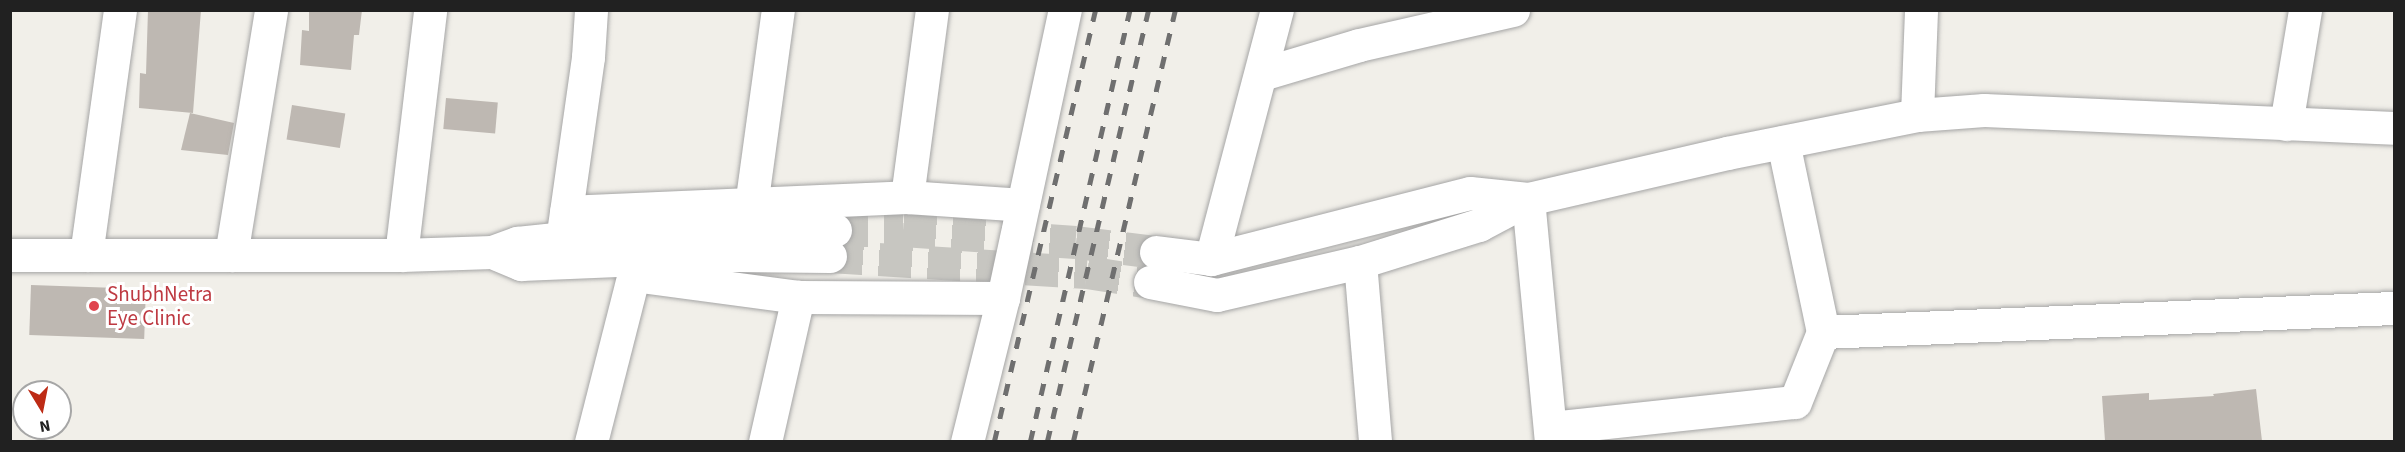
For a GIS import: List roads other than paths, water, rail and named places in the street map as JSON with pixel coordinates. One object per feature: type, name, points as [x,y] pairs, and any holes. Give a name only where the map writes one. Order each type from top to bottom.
[{"type":"street","points":[[86,255],[120,10]]},
{"type":"street","points":[[231,255],[271,10]]},
{"type":"street","points":[[401,255],[430,10]]},
{"type":"street","points":[[564,225],[588,57],[591,10]]},
{"type":"street","points":[[751,206],[778,10]]},
{"type":"street","points":[[907,196],[932,10]]},
{"type":"street","points":[[967,441],[1004,298],[1065,10]]},
{"type":"street","points":[[1211,260],[1262,74],[1277,10]]},
{"type":"street","points":[[1262,74],[1359,45],[1404,24],[1513,10]]},
{"type":"street","points":[[1917,115],[1921,10]]},
{"type":"street","points":[[2286,124],[2305,10]]},
{"type":"street","points":[[1528,199],[1470,193],[1211,260],[1153,267],[1217,295],[1360,262],[1479,225],[1528,199],[1783,142],[1917,115],[1984,111],[2394,128]]},
{"type":"street","points":[[1528,199],[1551,435],[1795,402],[1823,332],[1783,142]]},
{"type":"street","points":[[10,255],[401,255],[492,252],[564,225],[751,206],[907,196],[1023,206]]},
{"type":"street","points":[[564,225],[622,258],[798,297],[1004,298]]},
{"type":"street","points":[[492,252],[521,264],[622,258],[767,254],[832,243]]},
{"type":"street","points":[[591,441],[622,258]]},
{"type":"street","points":[[1360,262],[1375,441]]},
{"type":"street","points":[[765,441],[798,297]]},
{"type":"street","points":[[1823,332],[2394,308]]},
{"type":"tunnel","points":[[835,230],[903,230],[1076,242],[1156,252]]},
{"type":"tunnel","points":[[830,256],[1087,272],[1150,282]]},
{"type":"railway","points":[[994,442],[1095,10]]},
{"type":"railway","points":[[1030,442],[1130,10]]},
{"type":"railway","points":[[1047,442],[1148,10]]},
{"type":"railway","points":[[1073,442],[1175,10]]},
{"type":"place","name":"ShubhNetra Eye Clinic","points":[[94,306]]}]
